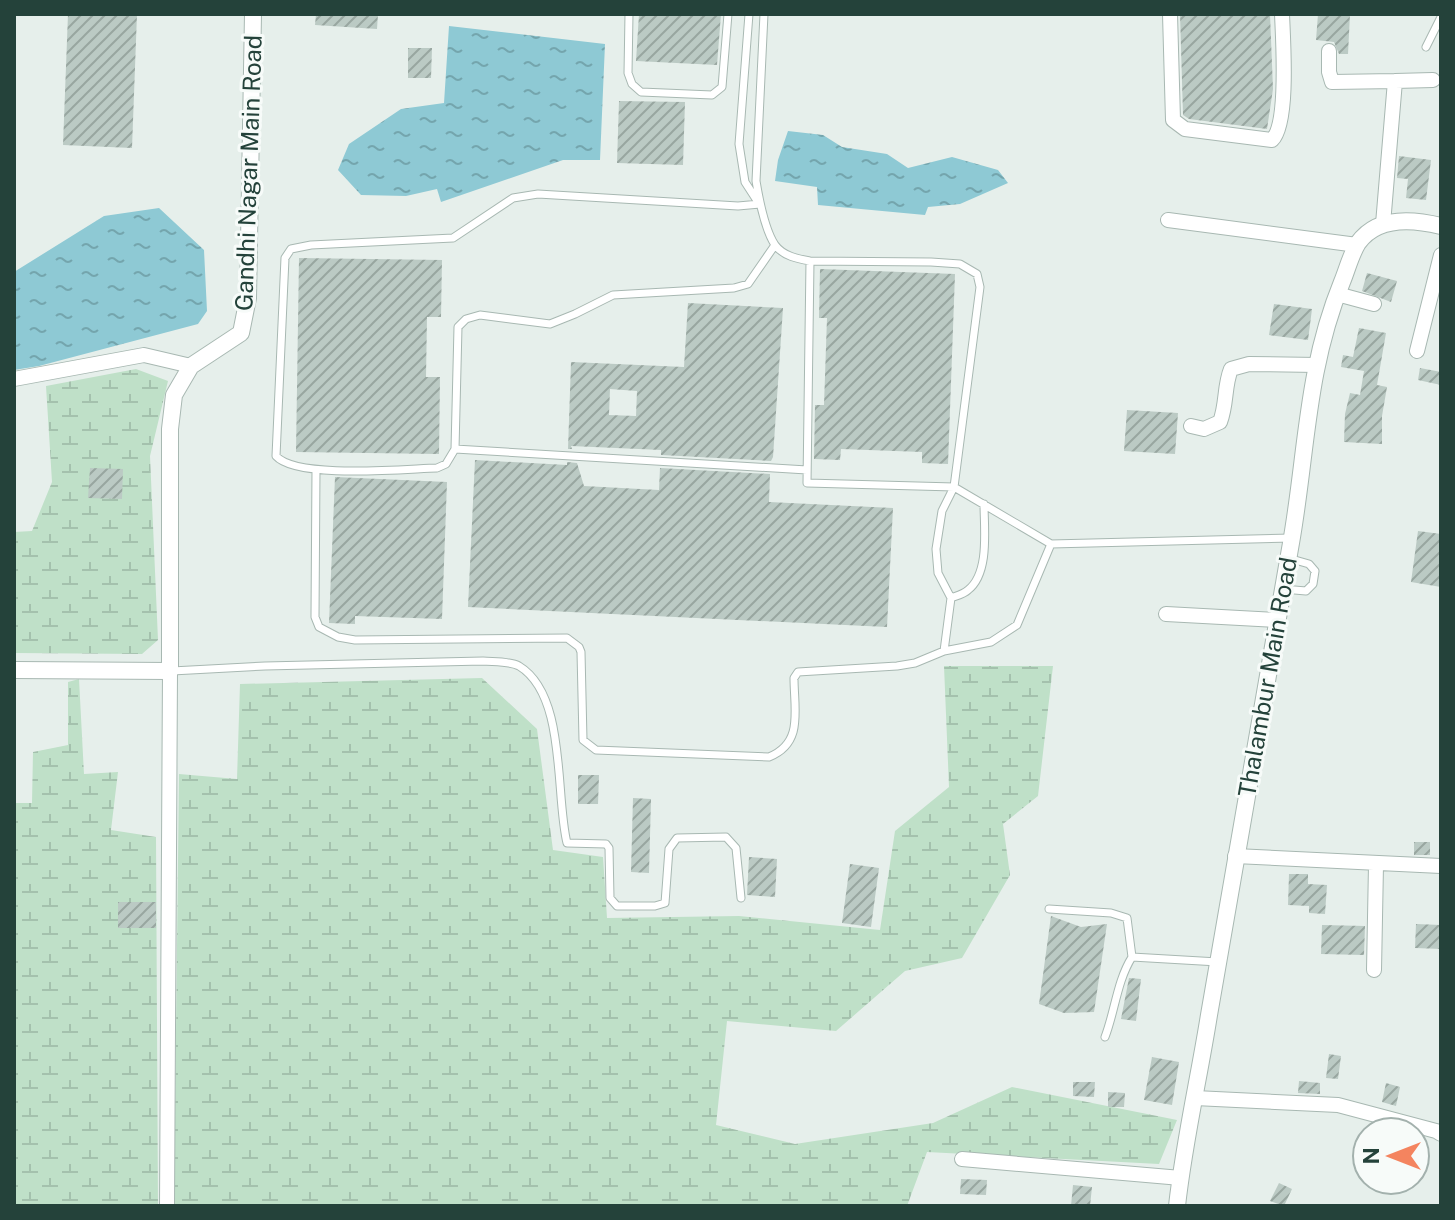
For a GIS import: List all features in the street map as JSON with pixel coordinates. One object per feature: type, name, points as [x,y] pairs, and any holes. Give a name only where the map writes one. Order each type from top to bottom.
[{"type":"street","name":"Gandhi Nagar Main Road","points":[[170,671],[170,429],[174,395],[191,366],[241,333],[248,298],[253,14]]},
{"type":"street","points":[[1170,14],[1173,120],[1185,129],[1272,140],[1280,127],[1284,71],[1282,14]]},
{"type":"street","points":[[1329,51],[1332,82],[1433,80]]},
{"type":"street","points":[[1395,81],[1383,224],[1421,221],[1441,226]]},
{"type":"street","points":[[1168,220],[1357,245]]},
{"type":"street","name":"Thalambur Main Road","points":[[1177,1206],[1292,538],[1309,401],[1327,319],[1357,245],[1369,231],[1383,224]]},
{"type":"street","points":[[1417,351],[1441,255]]},
{"type":"street","points":[[1337,294],[1374,304]]},
{"type":"street","points":[[14,379],[144,355],[191,366]]},
{"type":"street","points":[[1191,426],[1204,429],[1220,422],[1225,409],[1225,383],[1231,369],[1249,364],[1317,365]]},
{"type":"street","points":[[1166,614],[1278,620]]},
{"type":"street","points":[[14,670],[170,671],[167,1206]]},
{"type":"street","points":[[1235,856],[1441,866]]},
{"type":"street","points":[[1374,970],[1376,865]]},
{"type":"street","points":[[1195,1098],[1338,1105],[1441,1134]]},
{"type":"street","points":[[962,1159],[1181,1178]]},
{"type":"lane","points":[[629,14],[628,73],[632,84],[641,92],[712,95],[722,87],[725,74],[728,14]]},
{"type":"lane","points":[[749,14],[739,144],[745,182],[760,204]]},
{"type":"lane","points":[[764,14],[755,168],[760,204],[775,245],[792,258],[810,261],[960,264],[977,274],[980,287],[954,487],[942,511],[936,549],[938,573],[951,598],[944,651]]},
{"type":"lane","points":[[1426,47],[1441,17]]},
{"type":"lane","points":[[760,204],[738,206],[538,194],[513,198],[453,238],[311,245],[291,249],[285,258],[276,456],[282,463],[316,470],[437,468],[446,464],[455,449],[458,327],[466,319],[480,315],[550,324],[613,295],[734,288],[748,284],[775,245]]},
{"type":"lane","points":[[810,261],[807,483],[954,487],[1051,544],[1292,538]]},
{"type":"lane","points":[[455,449],[807,470]]},
{"type":"lane","points":[[316,470],[315,617],[319,627],[338,637],[355,640],[567,638],[581,652],[583,740],[596,750],[769,757],[783,751],[794,735],[794,678],[798,672],[897,666],[915,663],[944,651],[991,642],[1017,625],[1051,544]]},
{"type":"lane","points":[[951,598],[970,590],[981,570],[984,504]]},
{"type":"lane","points":[[1283,589],[1306,591],[1313,584],[1315,571],[1309,564],[1288,558]]},
{"type":"lane","points":[[170,671],[483,661],[517,664],[531,675],[550,712],[567,843],[606,844],[609,848],[610,898],[613,903],[617,906],[655,906],[665,903],[669,849],[677,838],[726,837],[733,842],[741,898]]},
{"type":"lane","points":[[1049,909],[1111,913],[1127,918],[1132,957],[1122,975],[1115,1011],[1105,1037]]},
{"type":"lane","points":[[1132,957],[1218,962]]},
{"type":"green space","points":[[136,369],[168,381],[150,456],[158,640],[142,654],[14,653],[14,532],[32,531],[52,482],[46,386]]},
{"type":"green space","points":[[944,666],[1053,666],[1038,796],[1003,824],[1010,875],[962,958],[905,971],[836,1031],[727,1021],[716,1125],[795,1144],[933,1123],[1012,1087],[1177,1120],[1159,1164],[927,1152],[907,1206],[174,1206],[179,774],[237,779],[240,684],[482,678],[537,729],[553,850],[603,857],[607,918],[739,916],[880,930],[895,831],[949,787]]},
{"type":"green space","points":[[79,679],[84,774],[118,772],[111,830],[156,837],[158,1206],[14,1206],[14,803],[32,803],[33,752],[68,745],[68,682]]},
{"type":"water","points":[[449,26],[605,44],[600,160],[563,160],[441,202],[437,189],[406,196],[361,195],[338,170],[349,144],[401,109],[444,103]]},
{"type":"water","points":[[788,131],[823,135],[842,147],[887,154],[908,168],[952,157],[998,170],[1008,183],[960,204],[928,207],[925,215],[818,205],[817,187],[775,181]]},
{"type":"water","points":[[159,208],[204,250],[207,311],[198,324],[14,370],[14,272],[104,216]]},
{"type":"building","points":[[68,14],[137,14],[132,148],[63,145]]},
{"type":"building","points":[[316,14],[378,14],[377,29],[315,25]]},
{"type":"building","points":[[639,14],[721,14],[717,65],[636,61]]},
{"type":"building","points":[[1180,14],[1270,14],[1273,89],[1267,129],[1189,119],[1183,115]]},
{"type":"building","points":[[1318,14],[1350,14],[1348,54],[1339,54],[1334,42],[1316,40]]},
{"type":"building","points":[[408,48],[432,48],[431,78],[408,78]]},
{"type":"building","points":[[619,101],[685,102],[683,165],[617,163]]},
{"type":"building","points":[[1399,156],[1431,160],[1426,200],[1406,198],[1408,179],[1397,178]]},
{"type":"building","points":[[299,258],[442,260],[441,317],[427,317],[426,377],[440,377],[439,454],[296,452]]},
{"type":"building","points":[[820,269],[955,274],[948,464],[922,463],[922,452],[841,449],[840,460],[814,459],[815,405],[824,405],[827,318],[819,318]]},
{"type":"building","points":[[1367,273],[1397,281],[1391,302],[1362,291]]},
{"type":"building","points":[[688,303],[783,308],[771,461],[661,455],[661,450],[571,446],[572,449],[568,449],[571,362],[684,367]],"holes":[[[610,389],[637,391],[636,416],[609,415]]]},
{"type":"building","points":[[1274,304],[1312,309],[1308,340],[1269,335]]},
{"type":"building","points":[[1359,328],[1386,333],[1377,385],[1387,387],[1382,416],[1382,444],[1344,442],[1345,414],[1350,393],[1360,395],[1364,371],[1341,367],[1343,355],[1353,357]]},
{"type":"building","points":[[1420,368],[1441,372],[1441,385],[1418,380]]},
{"type":"building","points":[[1127,410],[1178,413],[1175,454],[1124,451]]},
{"type":"building","points":[[475,460],[577,463],[584,486],[659,490],[660,468],[770,474],[769,502],[893,508],[887,627],[468,607]]},
{"type":"building","points":[[90,468],[123,469],[122,499],[88,498]]},
{"type":"building","points":[[335,477],[447,482],[442,619],[355,616],[355,624],[329,623]]},
{"type":"building","points":[[1418,531],[1441,534],[1441,587],[1411,582]]},
{"type":"building","points":[[578,775],[599,775],[598,804],[578,804]]},
{"type":"building","points":[[633,798],[651,799],[649,873],[631,872]]},
{"type":"building","points":[[1414,842],[1430,842],[1430,855],[1414,855]]},
{"type":"building","points":[[749,857],[777,859],[775,897],[747,895]]},
{"type":"building","points":[[850,864],[879,868],[871,927],[842,923]]},
{"type":"building","points":[[1289,874],[1308,874],[1308,884],[1327,885],[1325,914],[1309,913],[1309,906],[1288,905]]},
{"type":"building","points":[[118,902],[156,902],[156,928],[118,928]]},
{"type":"building","points":[[1051,916],[1081,927],[1107,924],[1094,1012],[1064,1013],[1039,1004]]},
{"type":"building","points":[[1416,924],[1441,925],[1441,949],[1415,948]]},
{"type":"building","points":[[1322,925],[1365,926],[1364,955],[1321,954]]},
{"type":"building","points":[[1129,978],[1141,979],[1136,1021],[1121,1019]]},
{"type":"building","points":[[1329,1054],[1341,1056],[1338,1079],[1326,1078]]},
{"type":"building","points":[[1152,1057],[1179,1062],[1172,1105],[1144,1100]]},
{"type":"building","points":[[1299,1081],[1320,1083],[1320,1094],[1298,1093]]},
{"type":"building","points":[[1073,1082],[1095,1082],[1094,1097],[1073,1096]]},
{"type":"building","points":[[1386,1083],[1400,1087],[1396,1106],[1382,1102]]},
{"type":"building","points":[[1108,1092],[1125,1093],[1124,1107],[1108,1107]]},
{"type":"building","points":[[961,1179],[987,1180],[986,1195],[960,1194]]},
{"type":"building","points":[[1279,1183],[1292,1189],[1284,1206],[1270,1201]]},
{"type":"building","points":[[1073,1185],[1092,1187],[1090,1206],[1071,1206]]}]
